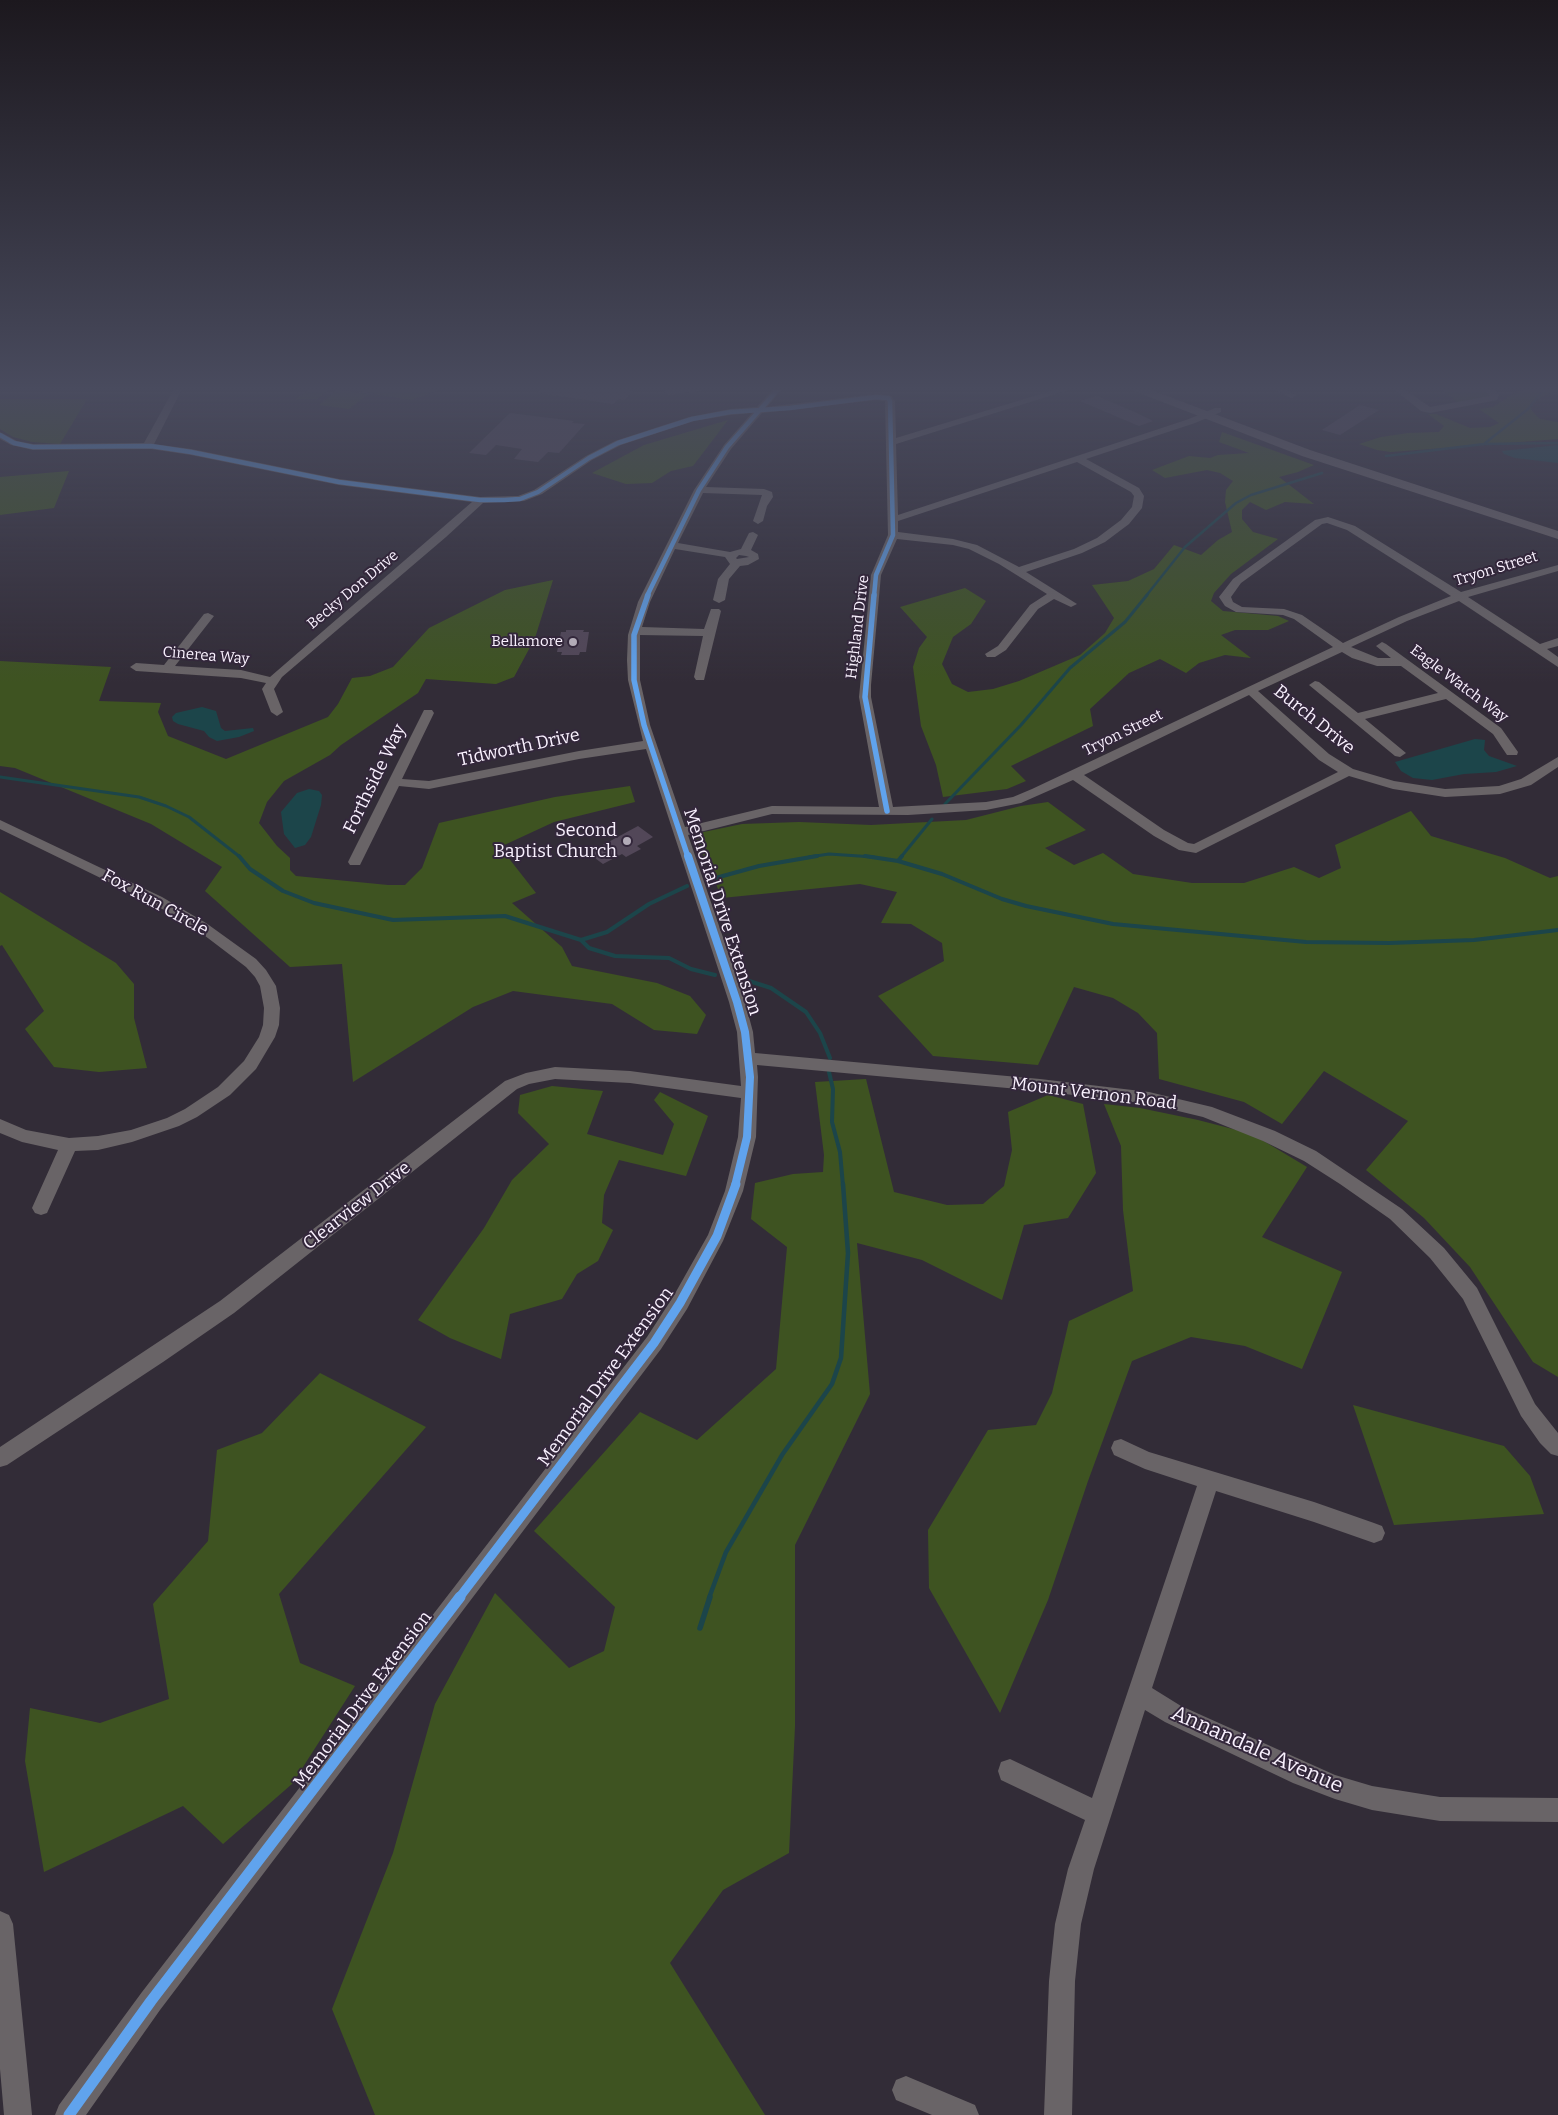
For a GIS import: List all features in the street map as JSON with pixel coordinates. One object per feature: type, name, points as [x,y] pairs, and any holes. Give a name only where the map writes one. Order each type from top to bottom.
[{"type":"main road","points":[[1403,486],[1558,535]]},
{"type":"main road","points":[[1436,486],[1558,524]]},
{"type":"street","points":[[368,486],[480,500],[512,500],[533,494],[546,486]]},
{"type":"street","name":"Memorial Drive Extension","points":[[69,2115],[151,2001],[654,1343],[700,1268],[717,1236],[734,1191],[747,1137],[749,1093],[745,1032],[737,1002],[644,725],[634,680],[633,660],[636,630],[644,602],[702,486]]},
{"type":"street","name":"Highland Drive","points":[[887,811],[865,697],[865,685],[876,575],[893,535],[891,486]]},
{"type":"street","points":[[892,520],[995,486]]},
{"type":"street","points":[[1017,571],[1101,540],[1125,522],[1137,508],[1139,496],[1135,490],[1127,486]]},
{"type":"street","points":[[699,490],[764,492],[768,494],[762,506],[758,522]]},
{"type":"street","name":"Becky Don Drive","points":[[272,681],[480,500]]},
{"type":"street","points":[[1402,662],[1377,662],[1356,655],[1342,648],[1294,615],[1277,612],[1244,611],[1232,606],[1225,600],[1228,590],[1237,581],[1319,522],[1328,520],[1350,528],[1538,648],[1558,663]]},
{"type":"street","points":[[893,535],[966,546],[1003,562],[1071,604]]},
{"type":"street","points":[[700,677],[709,633],[724,580],[734,559],[745,552],[754,536]]},
{"type":"street","points":[[671,545],[734,559]]},
{"type":"street","name":"Tryon Street","points":[[680,833],[772,810],[887,811],[960,808],[1002,803],[1028,796],[1250,690],[1459,597],[1557,569]]},
{"type":"street","points":[[990,654],[1002,648],[1034,607],[1054,594]]},
{"type":"street","points":[[167,669],[208,616]]},
{"type":"street","points":[[636,630],[709,633]]},
{"type":"street","points":[[1538,648],[1558,642]]},
{"type":"street","name":"Eagle Watch Way","points":[[1382,646],[1446,695],[1497,730],[1512,752]]},
{"type":"street","name":"Cinerea Way","points":[[136,667],[241,674],[272,681]]},
{"type":"street","points":[[272,681],[268,689],[278,712]]},
{"type":"street","points":[[1315,685],[1400,753]]},
{"type":"street","name":"Burch Drive","points":[[1250,690],[1314,750],[1348,772],[1410,788],[1445,792],[1484,792],[1509,788],[1526,782],[1558,761]]},
{"type":"street","points":[[1356,718],[1446,695]]},
{"type":"street","name":"Forthside Way","points":[[355,862],[428,713]]},
{"type":"street","name":"Tidworth Drive","points":[[395,782],[429,785],[579,754],[651,744]]},
{"type":"street","points":[[1074,774],[1159,833],[1184,847],[1196,849],[1348,772]]},
{"type":"street","name":"Fox Run Circle","points":[[0,824],[157,900],[188,918],[251,963],[265,980],[271,997],[271,1025],[259,1052],[237,1079],[191,1113],[153,1130],[109,1141],[69,1146],[22,1136],[0,1125]]},
{"type":"street","name":"Mount Vernon Road","points":[[748,1058],[1040,1085],[1148,1098],[1206,1111],[1269,1136],[1310,1156],[1346,1179],[1396,1214],[1438,1253],[1470,1294],[1531,1415],[1558,1447]]},
{"type":"street","name":"Clearview Drive","points":[[0,1458],[156,1356],[227,1306],[511,1085],[526,1079],[555,1074],[630,1078],[749,1093]]},
{"type":"street","points":[[41,1208],[69,1146]]},
{"type":"street","points":[[1121,1448],[1146,1460],[1314,1512],[1374,1533]]},
{"type":"street","points":[[1058,2115],[1062,1981],[1068,1924],[1081,1869],[1209,1480]]},
{"type":"street","name":"Annandale Avenue","points":[[1138,1693],[1173,1714],[1302,1774],[1372,1798],[1440,1809],[1558,1810]]},
{"type":"street","points":[[1010,1771],[1098,1814]]},
{"type":"street","points":[[0,1924],[18,2115]]},
{"type":"street","points":[[906,2090],[965,2115]]},
{"type":"green space","points":[[0,486],[63,486],[54,508],[0,515]]},
{"type":"green space","points":[[1229,486],[1290,486],[1314,504],[1285,502],[1266,510],[1250,502],[1242,510],[1242,519],[1253,532],[1278,539],[1231,574],[1214,593],[1211,601],[1223,611],[1278,616],[1289,621],[1268,630],[1235,630],[1221,635],[1251,658],[1225,655],[1199,663],[1186,673],[1160,659],[1129,673],[1090,709],[1093,726],[1011,766],[1026,781],[1007,789],[943,797],[936,765],[921,726],[913,667],[919,648],[927,637],[900,607],[965,588],[986,601],[971,624],[953,637],[942,664],[952,684],[968,692],[993,689],[1019,681],[1080,655],[1105,633],[1114,618],[1092,585],[1128,581],[1154,569],[1174,545],[1201,555],[1218,540],[1232,532],[1225,502],[1226,490]]},
{"type":"green space","points":[[553,580],[535,638],[514,677],[496,684],[426,679],[418,693],[341,745],[330,755],[284,781],[267,802],[259,823],[277,846],[290,858],[290,870],[296,876],[405,885],[422,868],[439,823],[555,797],[630,786],[635,802],[554,822],[500,847],[536,893],[512,903],[562,947],[572,966],[657,983],[690,996],[706,1015],[697,1034],[654,1030],[612,1004],[513,991],[473,1007],[353,1082],[342,964],[290,967],[205,891],[222,867],[151,824],[15,768],[0,766],[0,661],[111,667],[99,701],[161,703],[158,712],[168,736],[226,759],[328,717],[338,704],[352,678],[370,676],[393,667],[429,628],[505,590]]},
{"type":"green space","points":[[1048,802],[1086,830],[1045,848],[1074,865],[1103,853],[1133,874],[1192,883],[1244,883],[1294,867],[1319,878],[1341,868],[1335,845],[1411,811],[1431,836],[1505,858],[1550,878],[1558,876],[1558,1377],[1533,1362],[1470,1267],[1424,1218],[1366,1170],[1408,1121],[1324,1071],[1282,1124],[1244,1102],[1159,1079],[1157,1033],[1138,1013],[1113,998],[1074,987],[1038,1065],[933,1056],[878,996],[944,961],[942,943],[911,924],[881,923],[897,892],[860,884],[722,898],[694,834],[742,824],[799,822],[871,825],[966,820],[1021,806]]},
{"type":"green space","points":[[0,892],[116,963],[134,984],[134,1018],[147,1068],[99,1072],[54,1067],[25,1029],[44,1011],[2,945],[0,946]]},
{"type":"green space","points":[[866,1079],[894,1192],[947,1205],[983,1204],[1004,1186],[1012,1150],[1008,1112],[1048,1095],[1083,1104],[1096,1173],[1068,1218],[1024,1225],[1002,1300],[922,1260],[857,1243],[870,1394],[795,1545],[795,1726],[789,1853],[723,1890],[670,1963],[765,2115],[375,2115],[332,2009],[393,1853],[435,1704],[495,1593],[569,1668],[604,1651],[615,1607],[534,1531],[640,1412],[697,1440],[776,1369],[787,1247],[751,1219],[755,1183],[793,1174],[823,1172],[824,1155],[815,1082]]},
{"type":"green space","points":[[552,1086],[603,1091],[587,1134],[663,1155],[674,1124],[654,1100],[660,1092],[708,1116],[686,1176],[619,1160],[604,1195],[602,1223],[613,1230],[598,1261],[577,1274],[562,1299],[510,1314],[501,1359],[450,1338],[418,1320],[484,1228],[512,1180],[549,1144],[518,1113],[520,1095]]},
{"type":"green space","points":[[1104,1104],[1140,1108],[1252,1134],[1307,1167],[1262,1237],[1342,1272],[1302,1369],[1245,1346],[1191,1337],[1132,1361],[1088,1481],[1048,1600],[1000,1713],[929,1588],[928,1530],[988,1430],[1036,1425],[1052,1393],[1069,1321],[1133,1291],[1123,1210],[1121,1146]]},
{"type":"green space","points":[[320,1373],[426,1427],[279,1594],[300,1663],[355,1686],[292,1784],[223,1844],[183,1806],[44,1872],[25,1761],[30,1708],[100,1723],[169,1699],[153,1604],[208,1541],[217,1450],[262,1433]]},
{"type":"green space","points":[[1353,1405],[1504,1446],[1530,1476],[1544,1514],[1394,1525]]},
{"type":"shaded area","points":[[202,707],[216,711],[221,728],[225,731],[253,728],[254,731],[239,737],[217,741],[209,737],[204,731],[173,721],[172,717],[176,713]]},
{"type":"shaded area","points":[[1475,739],[1485,740],[1484,750],[1489,756],[1517,766],[1496,772],[1464,774],[1432,780],[1413,778],[1401,771],[1395,762]]},
{"type":"shaded area","points":[[309,789],[319,791],[322,795],[321,805],[311,837],[305,845],[295,848],[284,834],[281,812],[297,793]]},
{"type":"building","name":"Bellamore","points":[[566,630],[584,630],[583,632],[589,632],[586,652],[580,652],[579,655],[561,655],[562,652],[557,652],[561,632],[566,632]]},
{"type":"building","name":"Second Baptist Church","points":[[638,826],[653,837],[637,846],[641,849],[626,857],[622,854],[603,864],[588,853]]},
{"type":"waterway","points":[[1146,596],[1185,547],[1236,503],[1251,495],[1281,486]]},
{"type":"waterway","points":[[945,804],[1021,725],[1070,668],[1125,622],[1147,595]]},
{"type":"waterway","points":[[0,777],[139,797],[166,806],[189,817],[240,857]]},
{"type":"waterway","points":[[901,857],[932,819]]},
{"type":"waterway","points":[[809,857],[829,854],[870,857]]},
{"type":"waterway","points":[[712,879],[759,866],[817,856]]},
{"type":"waterway","points":[[865,856],[870,857]]},
{"type":"waterway","points":[[898,861],[902,856]]},
{"type":"waterway","points":[[240,857],[250,869],[283,891],[314,903],[393,920],[505,916],[581,940]]},
{"type":"waterway","points":[[870,857],[874,857]]},
{"type":"waterway","points":[[870,857],[898,861]]},
{"type":"waterway","points":[[898,861],[942,874],[1002,899],[1026,906],[1113,924],[1306,942],[1389,943],[1474,940],[1558,930]]},
{"type":"waterway","points":[[581,940],[607,932],[649,904],[687,886]]},
{"type":"waterway","points":[[581,940],[589,948],[615,956],[669,958],[691,969],[715,975]]},
{"type":"waterway","points":[[743,979],[771,988],[806,1012],[820,1033],[830,1058]]},
{"type":"waterway","points":[[829,1072],[833,1089],[832,1122],[840,1152],[843,1186]]},
{"type":"waterway","points":[[709,1598],[726,1552],[782,1455],[832,1384],[841,1358],[848,1253],[843,1184]]},
{"type":"waterway","points":[[700,1628],[710,1597]]},
{"type":"cycle path","points":[[368,486],[480,500],[520,499],[538,492],[547,486]]},
{"type":"cycle path","points":[[69,2115],[151,2001],[654,1343],[680,1303],[717,1236],[734,1191],[747,1137],[750,1077],[745,1032],[737,1002],[644,725],[634,680],[633,660],[634,635],[644,602],[702,486]]},
{"type":"cycle path","points":[[887,811],[865,697],[865,685],[876,575],[893,535],[892,486]]},
{"type":"place","name":"Bellamore","points":[[573,642]]},
{"type":"place","name":"Second Baptist Church","points":[[627,841]]}]
